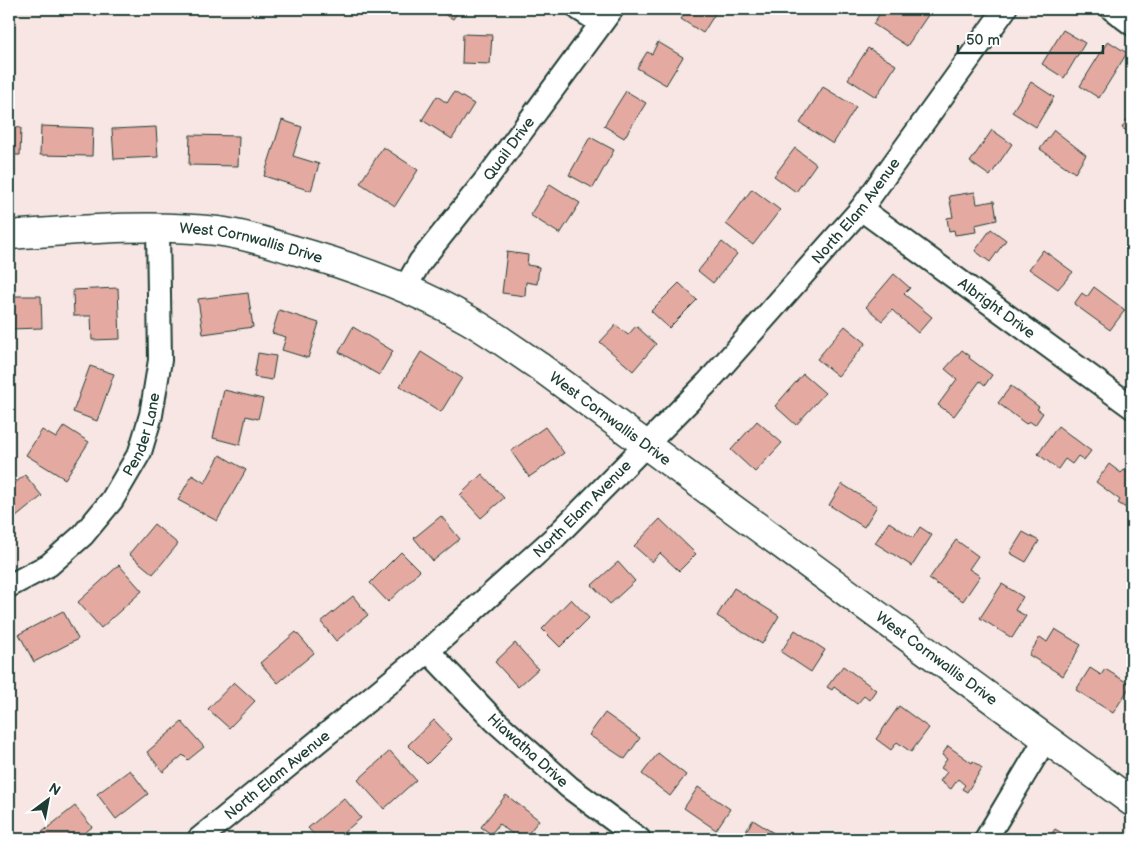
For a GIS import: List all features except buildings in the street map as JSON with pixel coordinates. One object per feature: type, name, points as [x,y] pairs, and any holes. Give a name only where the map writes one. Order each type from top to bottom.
[{"type":"street","points":[[578,9],[607,16]]},
{"type":"street","name":"North Elam Avenue","points":[[199,839],[428,651],[554,538],[707,383],[861,209],[1005,9]]},
{"type":"street","points":[[1112,9],[1132,24]]},
{"type":"street","name":"Quail Drive","points":[[405,288],[420,262],[485,181],[607,16]]},
{"type":"street","name":"Albright Drive","points":[[861,209],[1132,407]]},
{"type":"street","name":"West Cornwallis Drive","points":[[9,235],[95,229],[158,229],[219,232],[258,240],[321,257],[405,288],[436,302],[469,320],[540,367],[1132,802]]},
{"type":"street","name":"Pender Lane","points":[[9,586],[49,565],[83,535],[112,500],[140,452],[151,415],[160,360],[158,229]]},
{"type":"street","name":"Hiawatha Drive","points":[[428,651],[494,720],[569,787],[639,839]]},
{"type":"street","points":[[986,839],[1046,738]]}]
